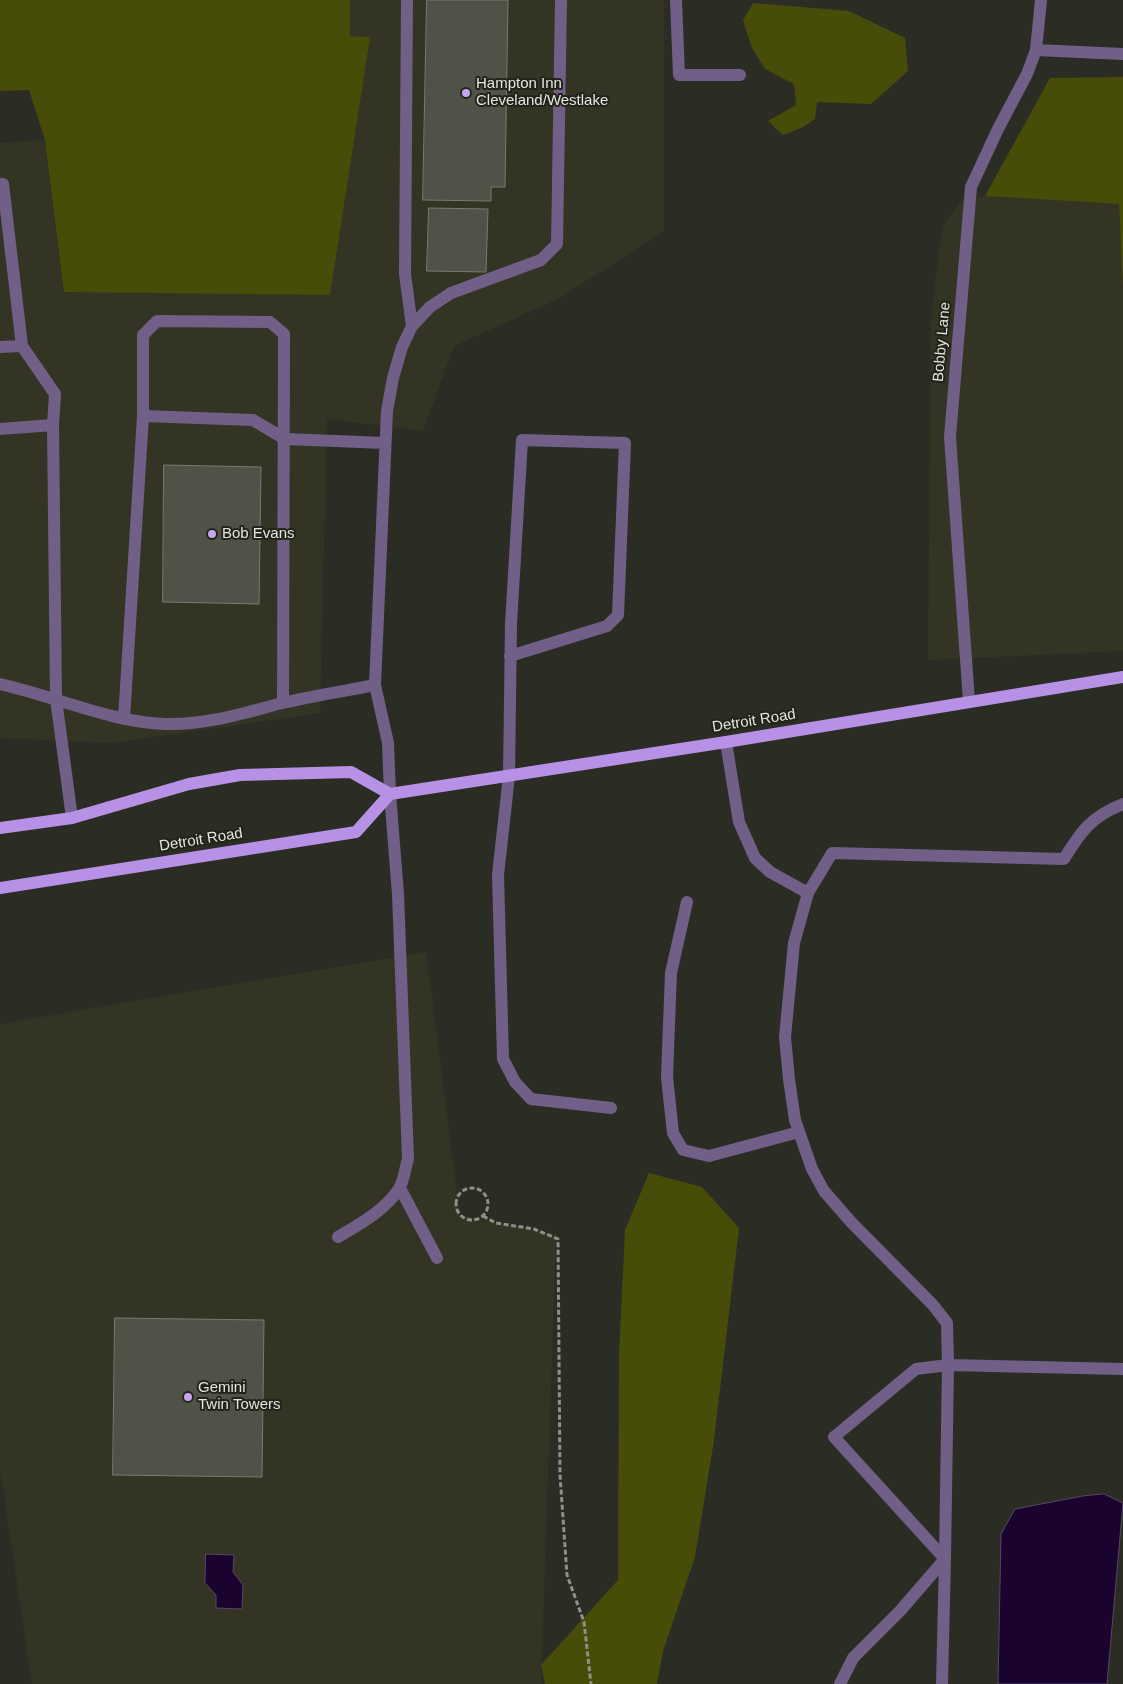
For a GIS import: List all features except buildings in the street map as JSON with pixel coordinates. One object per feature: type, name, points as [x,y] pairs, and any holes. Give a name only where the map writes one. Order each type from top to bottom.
[{"type":"main road","name":"Detroit Road","points":[[0,888],[356,832],[390,794],[726,742],[1123,677]]},
{"type":"main road","points":[[0,828],[72,818],[188,784],[240,775],[350,772],[390,794]]},
{"type":"street","points":[[408,0],[405,274],[412,326]]},
{"type":"street","points":[[338,1237],[368,1220],[386,1204],[400,1188],[408,1159],[398,894],[388,743],[375,685],[387,411],[393,378],[402,348],[412,326],[430,307],[452,293],[541,260],[557,244],[561,0]]},
{"type":"street","points":[[676,0],[679,75],[740,75]]},
{"type":"street","name":"Bobby Lane","points":[[969,701],[950,437],[971,187],[998,129],[1027,74],[1036,50],[1041,0]]},
{"type":"street","points":[[1036,50],[1123,54]]},
{"type":"street","points":[[0,184],[3,184],[22,346],[55,394],[53,425],[56,699],[72,818]]},
{"type":"street","points":[[124,719],[143,416],[143,335],[157,321],[270,322],[284,334],[283,703]]},
{"type":"street","points":[[0,347],[22,346]]},
{"type":"street","points":[[143,416],[253,420],[285,439],[385,443]]},
{"type":"street","points":[[0,429],[53,425]]},
{"type":"street","points":[[510,656],[607,626],[618,615],[626,444],[522,440],[510,624],[509,776],[498,875],[503,1060],[515,1082],[532,1099],[611,1108]]},
{"type":"street","points":[[0,684],[124,719],[166,724],[200,722],[238,715],[283,703],[375,685]]},
{"type":"street","points":[[726,742],[739,822],[755,858],[770,872],[808,893]]},
{"type":"street","points":[[942,1684],[948,1365],[947,1323],[934,1305],[851,1222],[824,1191],[812,1169],[795,1120],[785,1037],[794,943],[808,893],[832,853],[1064,859],[1080,833],[1100,814],[1123,804]]},
{"type":"street","points":[[687,902],[671,973],[667,1076],[673,1133],[683,1150],[709,1156],[799,1132]]},
{"type":"street","points":[[400,1188],[437,1258]]},
{"type":"street","points":[[945,1559],[834,1438],[916,1369],[948,1365],[1123,1369]]},
{"type":"street","points":[[840,1684],[854,1658],[900,1611],[945,1559]]},
{"type":"path","points":[[469,1188],[483,1193],[488,1202],[488,1207],[482,1216],[473,1220],[463,1218],[455,1204],[459,1194],[469,1188]]},
{"type":"path","points":[[482,1216],[496,1223],[534,1229],[558,1239],[560,1475],[567,1575],[584,1622],[591,1684]]},
{"type":"shaded area","points":[[0,0],[350,0],[350,36],[370,37],[330,295],[64,292],[45,140],[29,90],[0,91]]},
{"type":"shaded area","points":[[350,0],[664,0],[664,231],[560,298],[454,346],[423,431],[327,419],[320,713],[112,743],[0,738],[0,143],[45,140],[64,292],[370,37],[350,37]]},
{"type":"shaded area","points":[[753,3],[849,11],[905,38],[908,71],[871,104],[817,102],[815,119],[803,127],[783,135],[768,121],[796,105],[794,84],[765,69],[752,48],[743,20]]},
{"type":"shaded area","points":[[1123,77],[1123,287],[1119,204],[985,196],[1050,78]]},
{"type":"shaded area","points":[[985,196],[1119,204],[1123,287],[1123,651],[928,660],[931,319],[942,227],[961,201]]},
{"type":"shaded area","points":[[426,952],[460,1215],[556,1235],[541,1684],[32,1684],[0,1469],[0,1024]]},
{"type":"shaded area","points":[[649,1173],[702,1187],[739,1228],[714,1440],[695,1557],[663,1651],[657,1684],[545,1684],[541,1665],[618,1580],[619,1354],[625,1230]]},
{"type":"shaded area","points":[[1104,1494],[1123,1503],[1107,1684],[998,1684],[1001,1534],[1015,1509],[1083,1496]]},
{"type":"shaded area","points":[[206,1554],[234,1555],[233,1572],[243,1585],[242,1609],[216,1608],[216,1595],[205,1583]]},
{"type":"place","name":"Hampton Inn Cleveland/Westlake","points":[[466,93]]},
{"type":"place","name":"Bob Evans","points":[[212,534]]},
{"type":"place","name":"Gemini Twin Towers","points":[[188,1397]]}]
